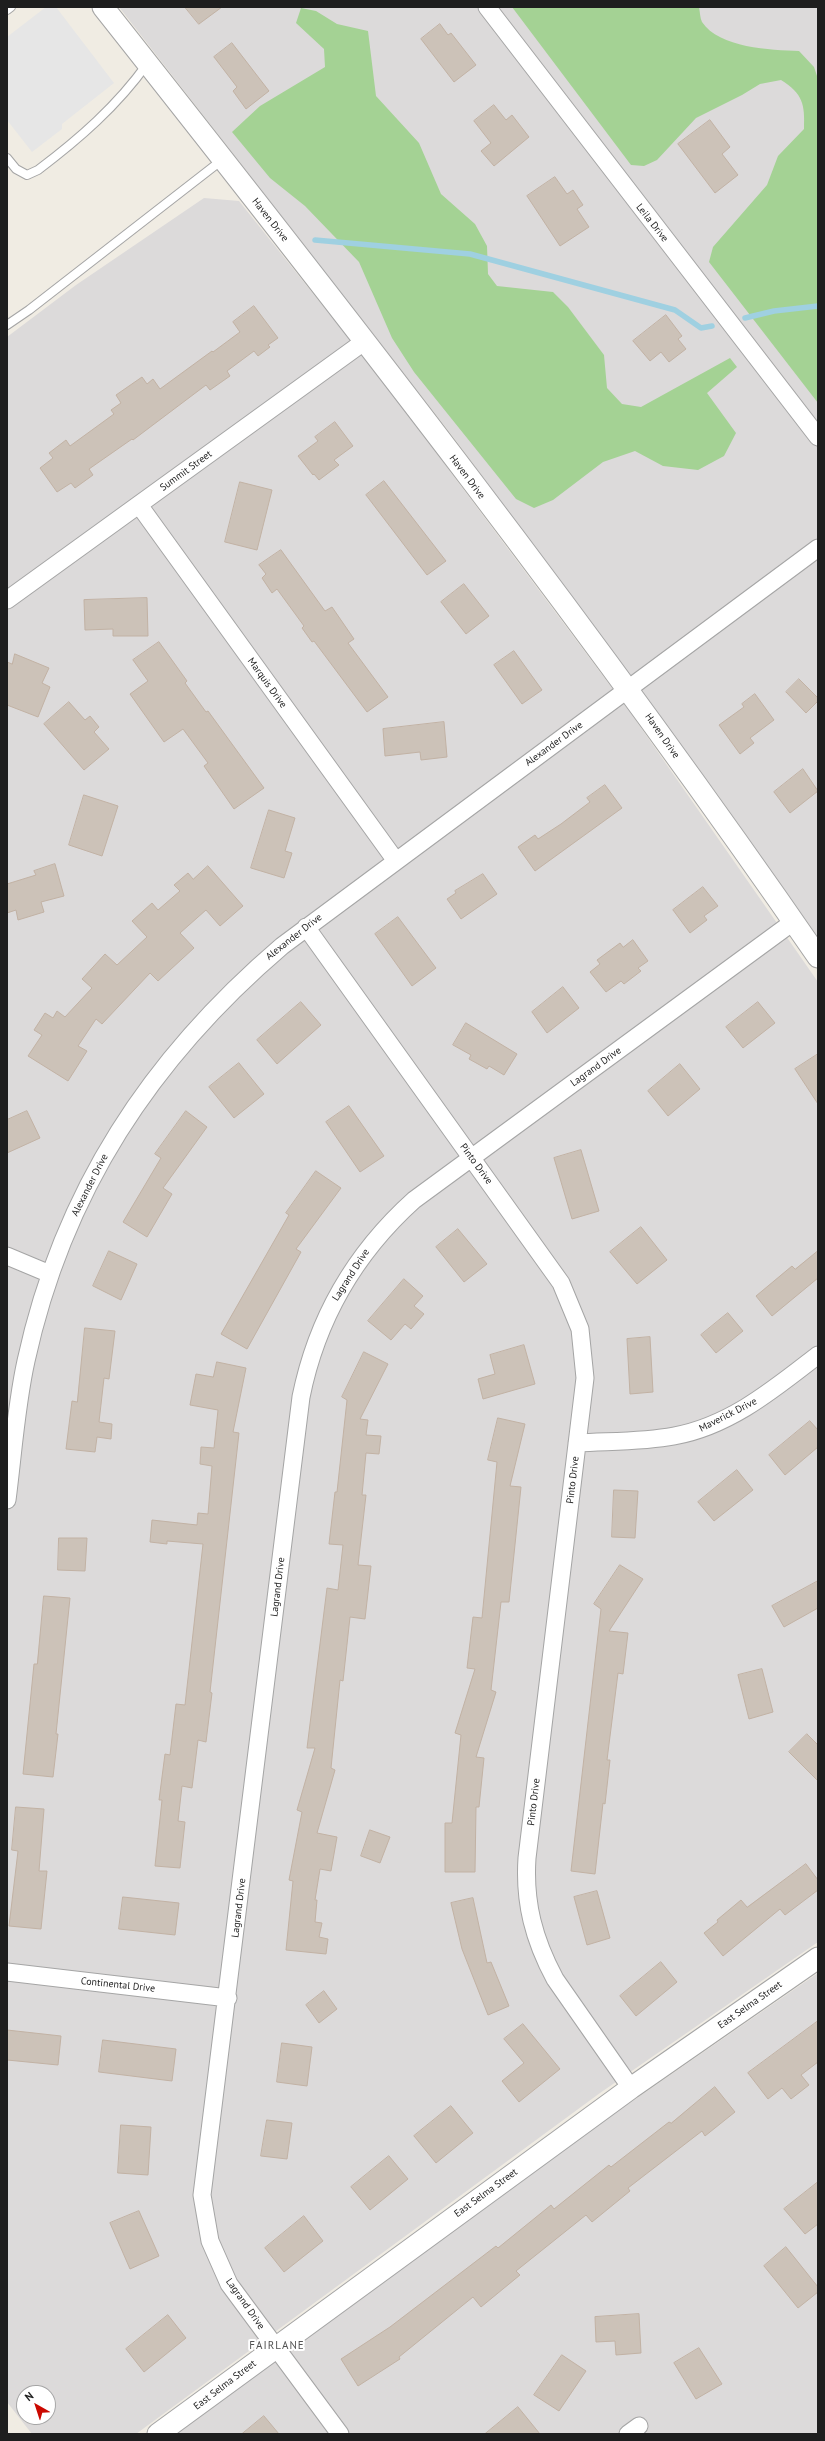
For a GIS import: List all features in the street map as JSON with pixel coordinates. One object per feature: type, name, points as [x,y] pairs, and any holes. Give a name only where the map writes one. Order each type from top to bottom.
[{"type":"street","name":"Haven Drive","points":[[103,7],[365,341],[628,689],[818,958]]},
{"type":"street","name":"Leila Drive","points":[[487,7],[818,437]]},
{"type":"street","name":"Summit Street","points":[[7,600],[365,341]]},
{"type":"street","name":"Marquis Drive","points":[[139,505],[396,861]]},
{"type":"street","name":"Alexander Drive","points":[[7,1500],[26,1361],[50,1274],[64,1238],[96,1170],[117,1134],[178,1047],[226,996],[306,927],[818,548]]},
{"type":"street","name":"Lagrand Drive","points":[[340,2434],[229,2284],[212,2248],[205,2219],[202,2196],[228,1998],[301,1397],[314,1347],[333,1301],[346,1278],[377,1237],[414,1200],[793,922]]},
{"type":"street","name":"Pinto Drive","points":[[306,927],[561,1283],[575,1313],[585,1362],[577,1442],[527,1858],[527,1900],[532,1927],[545,1960],[555,1979],[631,2088]]},
{"type":"street","points":[[7,1256],[50,1274]]},
{"type":"street","name":"Maverick Drive","points":[[577,1442],[672,1437],[694,1432],[717,1423],[758,1400],[818,1355]]},
{"type":"street","name":"East Selma Street","points":[[158,2434],[631,2088],[818,1958]]},
{"type":"street","name":"Continental Drive","points":[[7,1972],[228,1998]]},
{"type":"lane","points":[[7,10],[11,7]]},
{"type":"lane","points":[[7,158],[16,169],[27,175],[38,170],[63,151],[128,91],[148,63]]},
{"type":"lane","points":[[7,325],[29,310],[223,160]]},
{"type":"shaded area","points":[[46,7],[56,7],[114,83],[62,124],[62,129],[32,152],[7,120],[7,37]]},
{"type":"shaded area","points":[[119,7],[818,7],[818,937],[715,791],[454,438]]},
{"type":"shaded area","points":[[204,198],[239,201],[375,371],[630,712],[818,982],[818,1942],[600,2093],[136,2434],[32,2434],[25,2425],[56,2425],[56,2385],[16,2385],[16,2414],[7,2402],[7,337],[76,285]]},
{"type":"shaded area","points":[[818,1973],[818,2434],[175,2434],[592,2129]]},
{"type":"green space","points":[[512,7],[699,7],[702,22],[710,31],[720,37],[746,46],[774,50],[799,51],[814,67],[818,79],[818,403],[709,262],[713,247],[767,185],[778,156],[804,129],[803,106],[798,95],[781,80],[760,84],[742,95],[696,118],[657,160],[644,166],[631,165]]},
{"type":"green space","points":[[301,8],[316,11],[337,24],[368,31],[376,96],[419,143],[441,194],[475,224],[487,246],[488,274],[497,286],[553,292],[568,307],[604,355],[607,388],[622,404],[641,407],[730,358],[737,367],[707,393],[736,433],[724,456],[698,470],[663,466],[635,451],[603,462],[553,500],[534,508],[516,499],[414,372],[392,338],[359,262],[305,206],[270,178],[232,132],[260,106],[325,67],[324,49],[296,23]]},
{"type":"building","points":[[185,7],[222,7],[199,24]]},
{"type":"building","points":[[440,24],[448,35],[451,33],[476,65],[454,82],[421,39]]},
{"type":"building","points":[[232,43],[269,91],[246,109],[233,91],[237,87],[214,57]]},
{"type":"building","points":[[494,105],[506,120],[512,115],[529,137],[494,166],[481,151],[491,143],[474,121]]},
{"type":"building","points":[[710,120],[730,147],[722,154],[738,175],[715,193],[678,144]]},
{"type":"building","points":[[555,177],[567,194],[573,190],[583,205],[577,209],[589,227],[560,246],[527,196]]},
{"type":"building","points":[[254,306],[278,338],[268,345],[270,347],[258,356],[254,351],[227,371],[230,376],[210,390],[206,385],[133,440],[132,439],[89,469],[93,475],[75,488],[71,483],[57,492],[40,468],[53,458],[49,453],[66,440],[70,446],[114,414],[111,410],[121,403],[116,395],[142,377],[147,384],[153,379],[160,389],[212,351],[213,352],[240,332],[233,322]]},
{"type":"building","points":[[666,315],[682,336],[678,339],[686,349],[669,362],[661,352],[650,361],[633,341]]},
{"type":"building","points":[[335,422],[353,446],[334,460],[339,465],[319,480],[314,474],[313,475],[298,456],[318,441],[315,437]]},
{"type":"building","points":[[384,481],[446,561],[427,575],[366,495]]},
{"type":"building","points":[[240,482],[272,490],[257,550],[225,542]]},
{"type":"building","points":[[281,550],[325,611],[332,607],[354,639],[348,643],[388,697],[367,712],[314,641],[312,642],[302,628],[304,626],[277,589],[272,593],[262,578],[266,574],[259,565]]},
{"type":"building","points":[[464,584],[489,616],[466,634],[441,602]]},
{"type":"building","points":[[147,598],[148,636],[113,636],[113,629],[85,630],[84,600]]},
{"type":"building","points":[[159,642],[187,681],[185,683],[206,712],[208,711],[264,788],[234,809],[204,766],[208,763],[183,729],[164,742],[130,694],[148,681],[133,660]]},
{"type":"building","points":[[514,651],[542,690],[522,704],[494,665]]},
{"type":"building","points":[[15,654],[49,668],[42,683],[50,687],[38,717],[7,705],[7,662],[12,664]]},
{"type":"building","points":[[799,679],[818,698],[818,701],[806,713],[786,692]]},
{"type":"building","points":[[755,694],[774,720],[750,738],[754,743],[740,754],[719,725],[744,707],[742,704]]},
{"type":"building","points":[[69,702],[85,720],[90,716],[99,727],[94,732],[109,749],[84,770],[44,724]]},
{"type":"building","points":[[444,722],[447,757],[421,760],[420,752],[385,756],[383,729]]},
{"type":"building","points":[[803,769],[818,791],[790,813],[774,792]]},
{"type":"building","points":[[605,785],[622,808],[535,871],[518,847],[535,835],[538,839],[561,824],[590,802],[587,798]]},
{"type":"building","points":[[84,795],[118,806],[102,856],[69,845]]},
{"type":"building","points":[[269,810],[295,818],[285,851],[292,853],[284,878],[251,868]]},
{"type":"building","points":[[55,864],[64,896],[41,902],[44,912],[18,920],[16,910],[7,913],[7,884],[36,875],[34,871]]},
{"type":"building","points":[[208,866],[243,906],[220,926],[206,910],[180,933],[194,948],[158,981],[150,973],[102,1024],[96,1019],[78,1046],[87,1051],[68,1081],[28,1056],[42,1035],[34,1030],[45,1013],[53,1018],[57,1011],[65,1017],[92,988],[82,979],[105,954],[117,965],[147,937],[132,921],[152,903],[158,910],[180,891],[174,885],[188,873],[193,879]]},
{"type":"building","points":[[483,874],[497,894],[461,919],[447,899],[456,893],[455,891]]},
{"type":"building","points":[[703,887],[718,906],[704,916],[707,920],[690,933],[673,910]]},
{"type":"building","points":[[398,917],[436,968],[412,986],[375,934]]},
{"type":"building","points":[[633,940],[648,961],[638,968],[641,971],[624,984],[621,981],[606,992],[590,972],[600,964],[597,960],[620,943],[623,947]]},
{"type":"building","points":[[563,987],[579,1008],[547,1033],[532,1012]]},
{"type":"building","points":[[301,1002],[321,1025],[277,1064],[257,1040]]},
{"type":"building","points":[[758,1002],[775,1023],[743,1048],[726,1027]]},
{"type":"building","points":[[466,1023],[517,1054],[504,1075],[489,1066],[487,1069],[469,1059],[471,1055],[453,1045]]},
{"type":"building","points":[[818,1054],[818,1104],[795,1069]]},
{"type":"building","points":[[239,1063],[264,1094],[234,1118],[209,1087]]},
{"type":"building","points":[[680,1064],[700,1089],[668,1116],[648,1091]]},
{"type":"building","points":[[349,1106],[384,1156],[360,1172],[326,1122]]},
{"type":"building","points":[[27,1111],[40,1138],[7,1153],[7,1120]]},
{"type":"building","points":[[186,1111],[207,1127],[163,1188],[172,1194],[147,1237],[123,1222],[161,1158],[155,1154]]},
{"type":"building","points":[[581,1150],[599,1211],[572,1219],[554,1158]]},
{"type":"building","points":[[316,1171],[341,1188],[296,1249],[301,1252],[247,1349],[221,1334],[289,1215],[286,1213]]},
{"type":"building","points":[[641,1227],[667,1260],[637,1284],[610,1252]]},
{"type":"building","points":[[458,1229],[487,1264],[464,1282],[436,1247]]},
{"type":"building","points":[[109,1251],[137,1264],[121,1300],[93,1286]]},
{"type":"building","points":[[818,1251],[818,1278],[772,1316],[756,1296],[792,1266],[795,1269]]},
{"type":"building","points":[[404,1279],[423,1296],[414,1306],[424,1314],[411,1329],[405,1324],[391,1340],[368,1321]]},
{"type":"building","points":[[728,1313],[743,1331],[716,1353],[701,1335]]},
{"type":"building","points":[[85,1328],[115,1331],[109,1379],[104,1378],[99,1422],[112,1424],[111,1439],[97,1437],[95,1452],[66,1449],[72,1401],[77,1402]]},
{"type":"building","points":[[650,1337],[653,1392],[630,1394],[627,1339]]},
{"type":"building","points":[[524,1345],[535,1384],[483,1399],[478,1379],[495,1374],[490,1355]]},
{"type":"building","points":[[364,1352],[388,1364],[360,1419],[368,1420],[366,1435],[381,1436],[379,1454],[366,1453],[362,1495],[366,1495],[358,1565],[371,1566],[365,1619],[350,1617],[343,1681],[340,1680],[331,1768],[335,1770],[317,1833],[337,1837],[331,1871],[320,1869],[315,1900],[317,1900],[315,1922],[322,1923],[319,1937],[328,1939],[326,1954],[286,1950],[293,1881],[289,1880],[302,1812],[297,1810],[315,1748],[307,1748],[327,1588],[338,1590],[343,1545],[329,1544],[335,1492],[337,1492],[347,1400],[342,1397]]},
{"type":"building","points":[[217,1362],[246,1368],[233,1432],[239,1433],[210,1692],[212,1693],[206,1742],[198,1740],[192,1788],[182,1786],[178,1821],[185,1822],[180,1868],[155,1866],[162,1800],[159,1800],[165,1754],[170,1755],[176,1704],[185,1705],[203,1544],[167,1541],[167,1544],[150,1542],[152,1520],[197,1525],[198,1513],[208,1514],[212,1466],[200,1464],[201,1447],[214,1448],[218,1410],[190,1405],[196,1374],[213,1377]]},
{"type":"building","points":[[498,1418],[525,1424],[510,1486],[521,1487],[509,1602],[501,1602],[491,1690],[496,1692],[476,1757],[484,1758],[479,1807],[476,1807],[475,1872],[445,1872],[445,1823],[452,1823],[461,1735],[455,1733],[475,1669],[467,1668],[473,1617],[482,1618],[497,1462],[488,1460]]},
{"type":"building","points":[[810,1421],[818,1430],[818,1447],[785,1475],[769,1455]]},
{"type":"building","points":[[737,1470],[753,1490],[714,1521],[698,1502]]},
{"type":"building","points":[[614,1490],[638,1491],[635,1538],[612,1537]]},
{"type":"building","points":[[59,1538],[87,1538],[85,1571],[58,1570]]},
{"type":"building","points":[[620,1565],[643,1579],[609,1631],[628,1633],[623,1674],[618,1673],[607,1760],[610,1760],[605,1804],[603,1803],[595,1874],[571,1871],[601,1609],[594,1604]]},
{"type":"building","points":[[818,1581],[818,1608],[784,1627],[772,1606]]},
{"type":"building","points":[[44,1596],[70,1598],[53,1777],[23,1774],[34,1664],[37,1664]]},
{"type":"building","points":[[762,1669],[773,1712],[749,1719],[738,1675]]},
{"type":"building","points":[[807,1734],[818,1745],[818,1781],[789,1752]]},
{"type":"building","points":[[16,1807],[44,1809],[39,1871],[47,1871],[41,1929],[9,1926],[18,1851],[12,1850]]},
{"type":"building","points":[[370,1830],[390,1837],[380,1863],[361,1856]]},
{"type":"building","points":[[806,1864],[818,1880],[818,1890],[785,1915],[780,1909],[723,1956],[704,1933],[741,1900],[747,1907]]},
{"type":"building","points":[[597,1891],[610,1938],[587,1945],[574,1897]]},
{"type":"building","points":[[123,1897],[179,1903],[175,1935],[119,1929]]},
{"type":"building","points":[[473,1898],[487,1963],[491,1962],[509,2006],[488,2015],[462,1949],[451,1903]]},
{"type":"building","points":[[661,1962],[677,1982],[636,2016],[620,1996]]},
{"type":"building","points":[[324,1991],[337,2009],[319,2023],[306,2005]]},
{"type":"building","points":[[818,2021],[818,2062],[801,2075],[809,2085],[791,2099],[782,2088],[768,2099],[748,2073]]},
{"type":"building","points":[[523,2024],[560,2069],[519,2102],[502,2081],[524,2063],[504,2039]]},
{"type":"building","points":[[7,2030],[61,2036],[58,2065],[7,2060]]},
{"type":"building","points":[[103,2040],[176,2049],[172,2081],[99,2072]]},
{"type":"building","points":[[282,2043],[312,2047],[307,2086],[277,2082]]},
{"type":"building","points":[[715,2087],[735,2112],[705,2136],[702,2131],[628,2188],[630,2191],[592,2222],[586,2215],[516,2271],[520,2275],[481,2307],[473,2297],[399,2357],[400,2359],[358,2386],[341,2359],[390,2327],[496,2246],[498,2248],[551,2205],[554,2209],[609,2165],[611,2167],[669,2122],[671,2123]]},
{"type":"building","points":[[451,2106],[473,2133],[436,2163],[414,2136]]},
{"type":"building","points":[[267,2120],[292,2123],[287,2159],[261,2156]]},
{"type":"building","points":[[121,2125],[151,2127],[148,2175],[118,2173]]},
{"type":"building","points":[[389,2156],[408,2179],[370,2210],[351,2187]]},
{"type":"building","points":[[818,2182],[818,2224],[805,2234],[784,2209]]},
{"type":"building","points":[[139,2211],[159,2256],[130,2269],[110,2223]]},
{"type":"building","points":[[304,2216],[323,2241],[284,2272],[265,2248]]},
{"type":"building","points":[[786,2247],[818,2287],[818,2292],[798,2308],[764,2266]]},
{"type":"building","points":[[639,2314],[641,2353],[616,2355],[615,2341],[596,2342],[595,2317]]},
{"type":"building","points":[[168,2315],[186,2338],[144,2372],[126,2349]]},
{"type":"building","points":[[699,2348],[722,2384],[696,2399],[674,2363]]},
{"type":"building","points":[[562,2355],[586,2371],[559,2411],[534,2395]]},
{"type":"building","points":[[518,2407],[540,2434],[485,2434]]},
{"type":"building","points":[[264,2416],[279,2434],[242,2434]]},
{"type":"waterway","points":[[315,240],[470,254],[675,310],[701,328],[712,326]]},
{"type":"waterway","points":[[745,318],[774,311],[818,306]]},
{"type":"district","name":"FAIRLANE","points":[[277,2346]]}]
